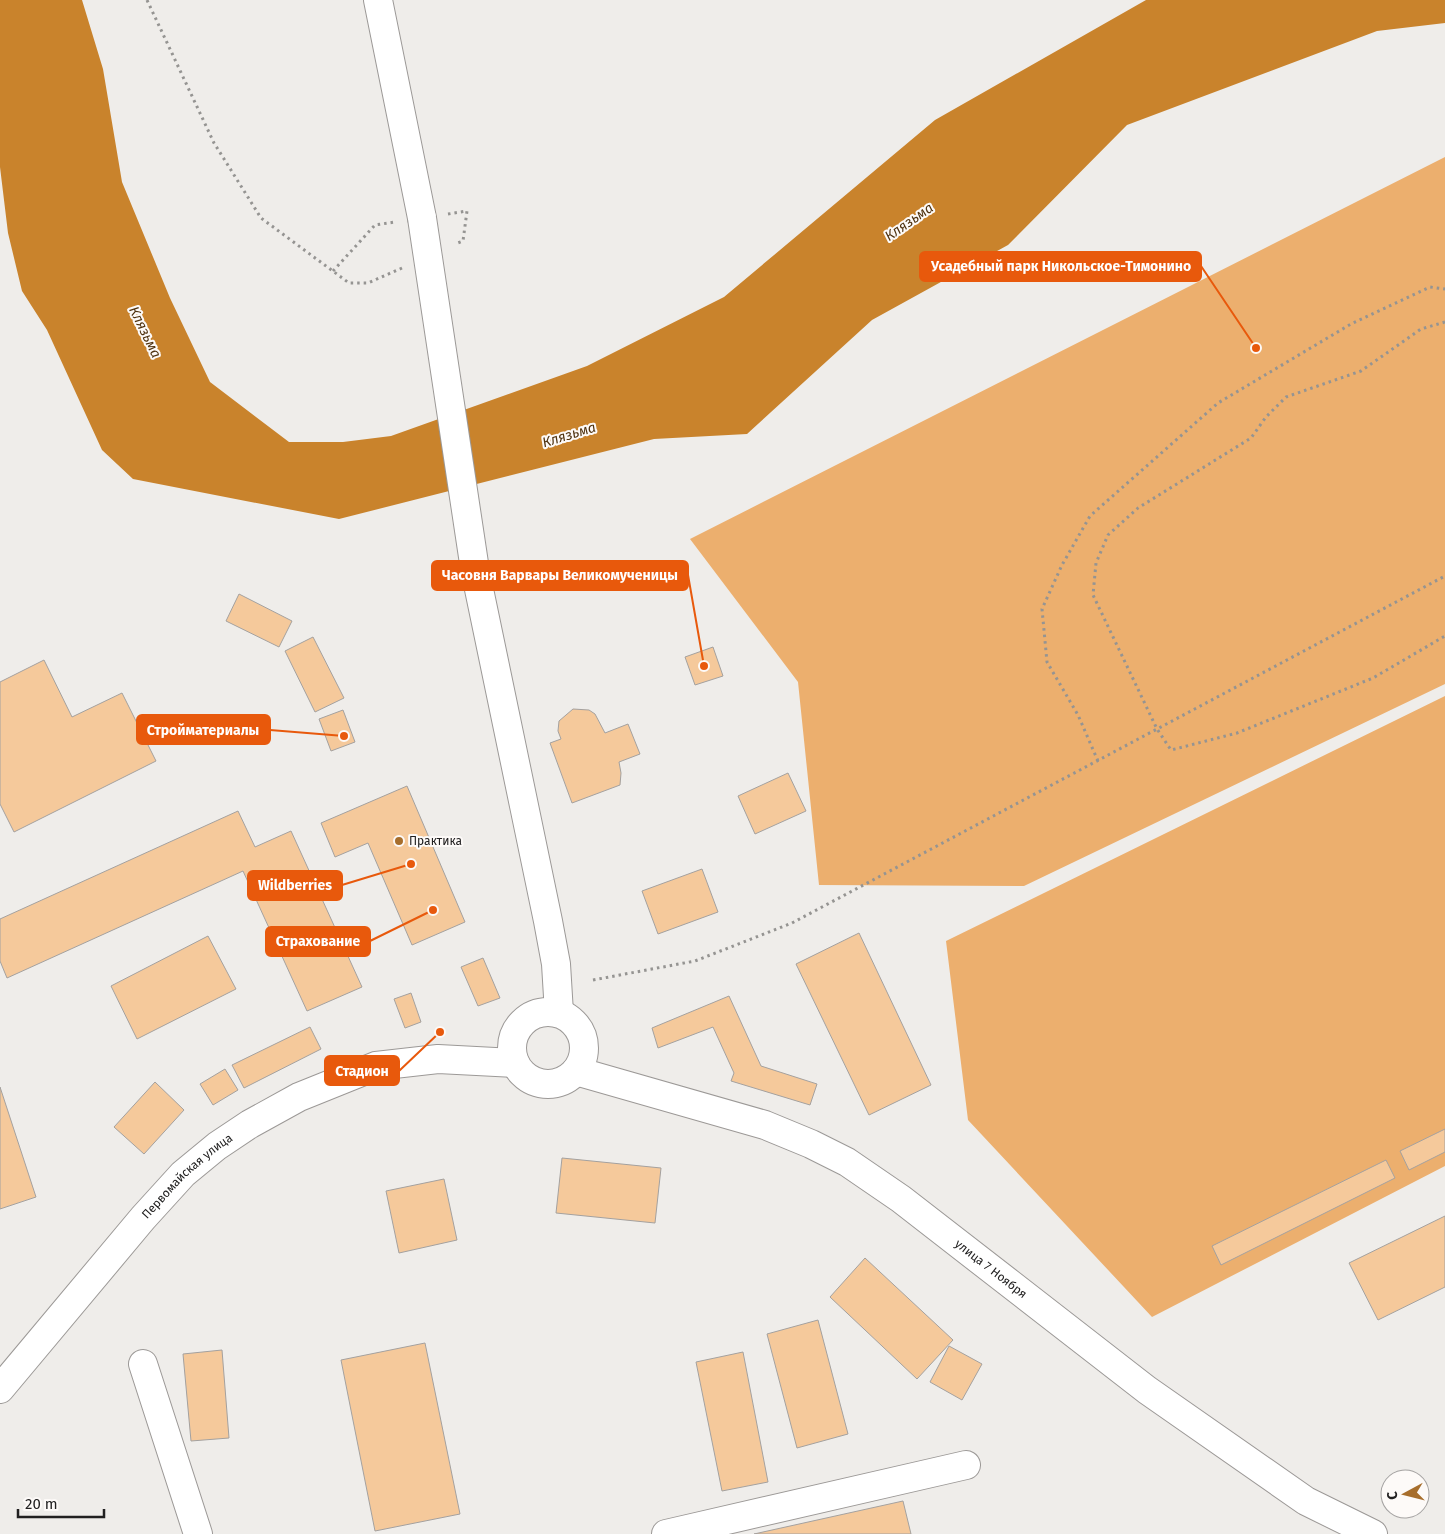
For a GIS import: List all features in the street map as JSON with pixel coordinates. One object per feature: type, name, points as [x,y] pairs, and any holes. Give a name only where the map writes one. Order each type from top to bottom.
[{"type":"main road","points":[[378,0],[422,218],[474,570],[548,921],[556,964],[559,1012]]},
{"type":"main road","points":[[541,1012],[559,1012],[574,1022],[583,1037],[584,1055],[576,1071],[562,1081],[543,1084],[527,1077],[515,1063],[512,1046],[521,1024],[530,1016],[541,1012]]},
{"type":"main road","name":"Первомайская улица","points":[[0,1389],[142,1218],[183,1174],[217,1146],[272,1111],[335,1081],[376,1066],[438,1059],[515,1063]]},
{"type":"main road","name":"Первомайская улица","points":[[438,1059],[518,1083],[576,1090],[630,1085]]},
{"type":"main road","name":"улица 7 Ноября","points":[[576,1071],[765,1124],[847,1162],[901,1199],[1146,1390],[1306,1501],[1373,1534]]},
{"type":"main road","points":[[143,1364],[198,1534]]},
{"type":"main road","points":[[666,1534],[966,1465]]},
{"type":"path","points":[[147,0],[214,143],[261,218],[349,283],[368,283],[388,274]]},
{"type":"path","points":[[333,271],[375,225],[395,222]]},
{"type":"path","points":[[1098,760],[1078,715],[1047,662],[1042,609],[1062,565],[1090,516],[1218,403],[1351,324],[1430,287],[1445,289]]},
{"type":"path","points":[[1445,322],[1421,328],[1361,372],[1286,397],[1266,417],[1252,438],[1138,508],[1108,535],[1096,563],[1093,595],[1157,729],[1171,750],[1237,734],[1373,678],[1445,636]]},
{"type":"path","points":[[593,980],[695,961],[792,923],[1445,576]]},
{"type":"shaded area","points":[[1445,157],[1445,684],[1024,886],[819,885],[798,682],[690,539]]},
{"type":"shaded area","points":[[1445,696],[1445,1166],[1152,1317],[968,1120],[946,941]]},
{"type":"water","name":"Клязьма","points":[[0,0],[82,0],[103,69],[122,182],[170,298],[210,382],[289,442],[343,442],[391,436],[587,366],[724,297],[935,120],[1146,0],[1445,0],[1445,23],[1377,31],[1127,125],[1008,245],[872,320],[747,434],[654,439],[339,519],[133,479],[102,450],[47,330],[22,291],[8,233],[0,167]]},
{"type":"building","points":[[239,594],[292,621],[279,647],[226,621]]},
{"type":"building","points":[[313,637],[344,698],[315,712],[285,651]]},
{"type":"building","points":[[713,647],[723,676],[695,685],[685,657]]},
{"type":"building","points":[[44,660],[72,717],[122,693],[156,761],[14,832],[0,804],[0,682]]},
{"type":"building","points":[[573,709],[589,710],[595,714],[605,733],[628,724],[640,754],[619,762],[621,773],[620,785],[572,803],[550,743],[561,739],[558,731],[559,721]]},
{"type":"building","points":[[343,710],[355,742],[331,751],[319,719]]},
{"type":"building","points":[[788,773],[806,811],[755,834],[738,796]]},
{"type":"building","points":[[407,786],[465,922],[412,945],[368,843],[335,857],[321,823]]},
{"type":"building","points":[[238,811],[255,847],[291,831],[362,987],[307,1011],[243,871],[7,978],[0,961],[0,919]]},
{"type":"building","points":[[702,869],[718,912],[658,934],[642,891]]},
{"type":"building","points":[[859,933],[931,1085],[869,1115],[796,964]]},
{"type":"building","points":[[208,936],[236,989],[137,1039],[111,986]]},
{"type":"building","points":[[483,958],[500,998],[478,1006],[461,967]]},
{"type":"building","points":[[411,993],[421,1022],[405,1028],[394,999]]},
{"type":"building","points":[[729,996],[761,1066],[817,1084],[810,1105],[731,1081],[734,1073],[713,1027],[658,1048],[652,1028]]},
{"type":"building","points":[[310,1027],[321,1049],[244,1088],[232,1065]]},
{"type":"building","points":[[225,1069],[238,1090],[213,1105],[200,1084]]},
{"type":"building","points":[[155,1082],[184,1110],[144,1154],[114,1127]]},
{"type":"building","points":[[0,1087],[36,1197],[0,1209]]},
{"type":"building","points":[[1445,1129],[1445,1152],[1409,1170],[1400,1151]]},
{"type":"building","points":[[562,1158],[661,1168],[655,1223],[556,1213]]},
{"type":"building","points":[[1386,1160],[1395,1178],[1221,1265],[1212,1246]]},
{"type":"building","points":[[444,1179],[457,1240],[399,1253],[386,1191]]},
{"type":"building","points":[[1445,1216],[1445,1287],[1378,1320],[1349,1263]]},
{"type":"building","points":[[865,1258],[953,1340],[917,1379],[830,1297]]},
{"type":"building","points":[[818,1320],[848,1434],[797,1448],[767,1334]]},
{"type":"building","points":[[425,1343],[460,1514],[375,1531],[341,1360]]},
{"type":"building","points":[[949,1346],[982,1364],[962,1400],[930,1382]]},
{"type":"building","points":[[222,1350],[229,1438],[191,1441],[183,1354]]},
{"type":"building","points":[[743,1352],[768,1482],[722,1491],[696,1362]]},
{"type":"building","points":[[903,1501],[911,1534],[754,1534]]},
{"type":"place","name":"Усадебный парк Никольское-Тимонино","points":[[1256,348]]},
{"type":"place","name":"Часовня Варвары Великомученицы","points":[[704,666]]},
{"type":"place","name":"Стройматериалы","points":[[344,736]]},
{"type":"place","name":"Практика","points":[[399,841]]},
{"type":"place","name":"Wildberries","points":[[411,864]]},
{"type":"place","name":"Страхование","points":[[433,910]]},
{"type":"place","name":"Стадион","points":[[440,1032]]}]
